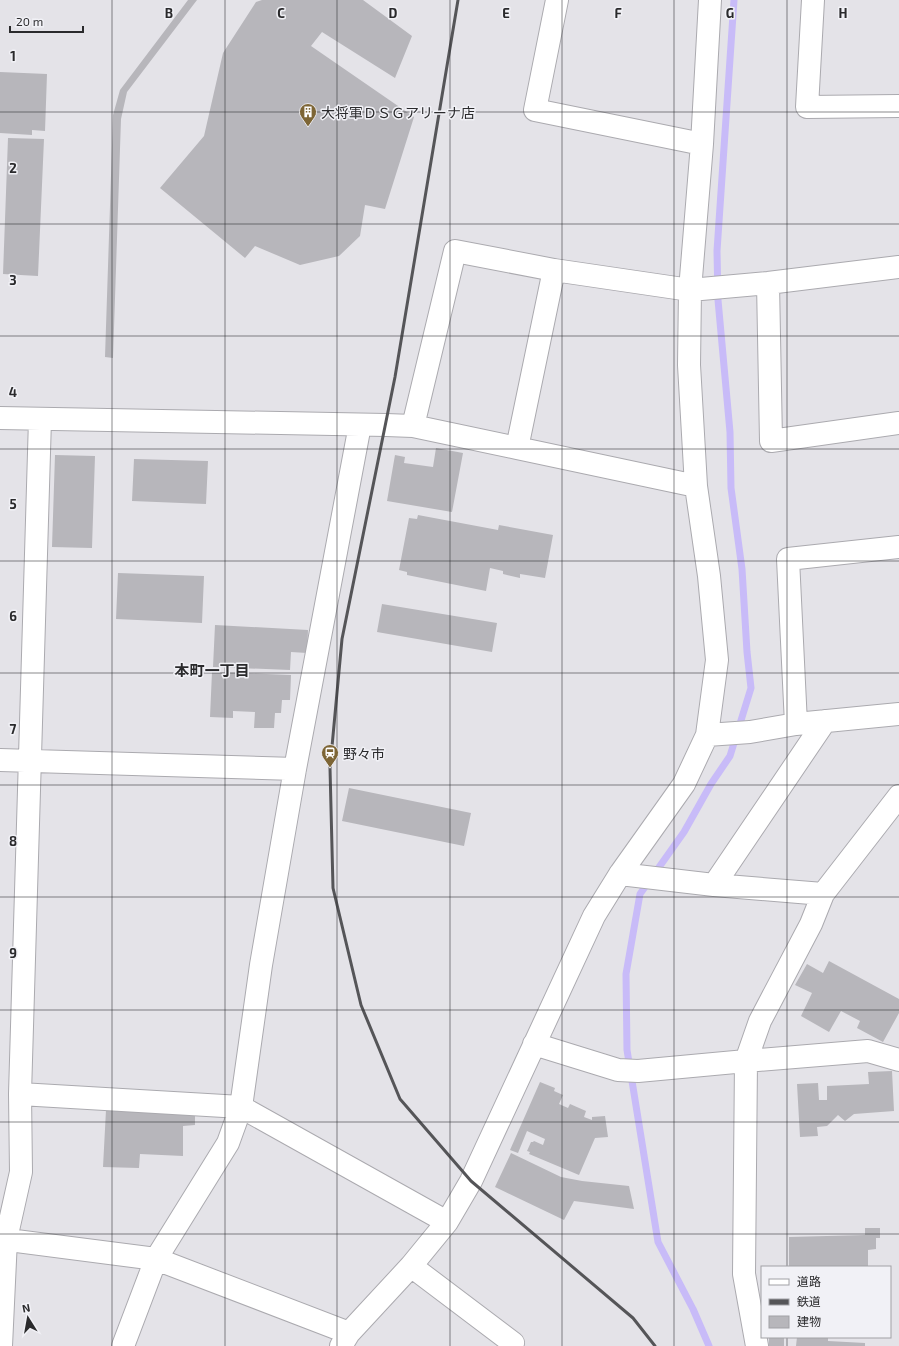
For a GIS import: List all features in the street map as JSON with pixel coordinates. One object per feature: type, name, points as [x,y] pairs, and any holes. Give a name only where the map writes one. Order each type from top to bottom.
[{"type":"street","points":[[557,0],[535,110],[702,144]]},
{"type":"street","points":[[3,1239],[156,1259],[345,1339],[411,1266],[447,1222],[470,1181],[594,916],[626,875],[716,734],[717,660],[709,576],[696,486],[689,365],[697,289],[702,144],[710,0]]},
{"type":"street","points":[[813,0],[807,107],[899,106]]},
{"type":"street","points":[[413,426],[455,251],[554,270],[697,289],[768,283],[899,267]]},
{"type":"street","points":[[517,448],[554,270]]},
{"type":"street","points":[[768,283],[771,442],[899,423]]},
{"type":"street","points":[[0,418],[413,426],[696,486]]},
{"type":"street","points":[[1,1346],[3,1239],[21,1172],[20,1094],[40,419]]},
{"type":"street","points":[[123,1346],[156,1259],[228,1143],[241,1107],[261,965],[295,769],[360,424]]},
{"type":"street","points":[[796,724],[788,559],[899,547]]},
{"type":"street","points":[[716,734],[750,732],[796,724],[899,714]]},
{"type":"street","points":[[714,885],[825,722]]},
{"type":"street","points":[[0,760],[295,769]]},
{"type":"street","points":[[757,1346],[744,1274],[746,1061],[760,1021],[811,924],[823,894],[899,796]]},
{"type":"street","points":[[626,875],[714,885],[823,894]]},
{"type":"street","points":[[534,1044],[628,1071],[868,1052],[899,1060]]},
{"type":"street","points":[[20,1094],[241,1107],[447,1222]]},
{"type":"street","points":[[411,1266],[513,1343],[512,1346]]},
{"type":"building","points":[[188,0],[197,0],[127,92],[121,119],[113,358],[105,357],[113,115],[120,90]]},
{"type":"building","name":"大将軍ＤＳＧアリーナ店","points":[[262,0],[363,0],[412,36],[395,78],[322,32],[311,46],[414,117],[385,209],[365,205],[360,236],[339,256],[300,265],[255,246],[245,258],[160,188],[204,136],[223,53],[256,2]]},
{"type":"building","points":[[0,72],[47,74],[45,131],[32,130],[32,135],[0,133]]},
{"type":"building","points":[[8,138],[44,139],[38,276],[3,274]]},
{"type":"building","points":[[436,448],[463,453],[452,512],[387,501],[395,455],[405,457],[404,463],[433,467]]},
{"type":"building","points":[[55,455],[95,456],[92,548],[52,547]]},
{"type":"building","points":[[134,459],[208,461],[206,504],[132,501]]},
{"type":"building","points":[[418,515],[498,530],[499,525],[553,535],[545,578],[520,574],[520,578],[503,574],[503,571],[490,568],[486,591],[407,575],[407,572],[399,570],[409,518],[417,519]]},
{"type":"building","points":[[118,573],[204,576],[202,623],[116,619]]},
{"type":"building","points":[[382,604],[497,623],[492,652],[377,632]]},
{"type":"building","points":[[215,625],[308,630],[307,653],[291,652],[290,670],[213,667]]},
{"type":"building","points":[[212,672],[291,675],[290,700],[282,700],[281,713],[275,713],[274,728],[254,728],[255,712],[233,711],[233,718],[210,717]]},
{"type":"building","points":[[349,788],[471,813],[464,846],[342,821]]},
{"type":"building","points":[[829,961],[899,999],[899,1013],[883,1042],[857,1028],[860,1021],[841,1011],[829,1032],[801,1016],[812,993],[795,985],[807,964],[823,973]]},
{"type":"building","points":[[892,1071],[894,1111],[854,1114],[845,1121],[838,1115],[827,1126],[817,1127],[818,1136],[800,1137],[797,1084],[818,1083],[819,1100],[827,1100],[827,1086],[869,1084],[868,1072]]},
{"type":"building","points":[[540,1082],[555,1088],[554,1091],[563,1095],[559,1104],[568,1108],[570,1104],[586,1111],[584,1117],[592,1120],[592,1117],[605,1116],[608,1137],[595,1138],[579,1175],[529,1154],[530,1152],[527,1151],[531,1142],[534,1141],[543,1145],[545,1139],[527,1131],[518,1153],[510,1150]]},
{"type":"building","points":[[106,1110],[195,1114],[195,1125],[183,1126],[183,1156],[140,1154],[139,1168],[103,1167]]},
{"type":"building","points":[[511,1153],[561,1177],[582,1181],[629,1186],[634,1209],[574,1201],[564,1220],[495,1187]]},
{"type":"building","points":[[865,1228],[880,1228],[880,1238],[876,1238],[876,1249],[868,1250],[868,1266],[789,1266],[789,1237],[865,1235]]},
{"type":"building","points":[[769,1338],[784,1338],[784,1346],[769,1346]]},
{"type":"building","points":[[797,1338],[828,1338],[828,1341],[865,1343],[865,1346],[796,1346]]},
{"type":"waterway","points":[[709,1346],[693,1309],[658,1242],[627,1050],[626,974],[640,894],[684,832],[711,784],[730,756],[751,688],[747,652],[742,569],[731,488],[730,432],[718,300],[717,251],[734,0]]},
{"type":"railway","points":[[458,0],[395,377],[342,639],[330,768],[333,888],[361,1005],[400,1099],[471,1181],[633,1318],[655,1346]]},
{"type":"place","name":"大将軍ＤＳＧアリーナ店","points":[[308,127]]},
{"type":"place","name":"野々市","points":[[330,768]]},
{"type":"district","name":"本町一丁目","points":[[212,670]]}]
